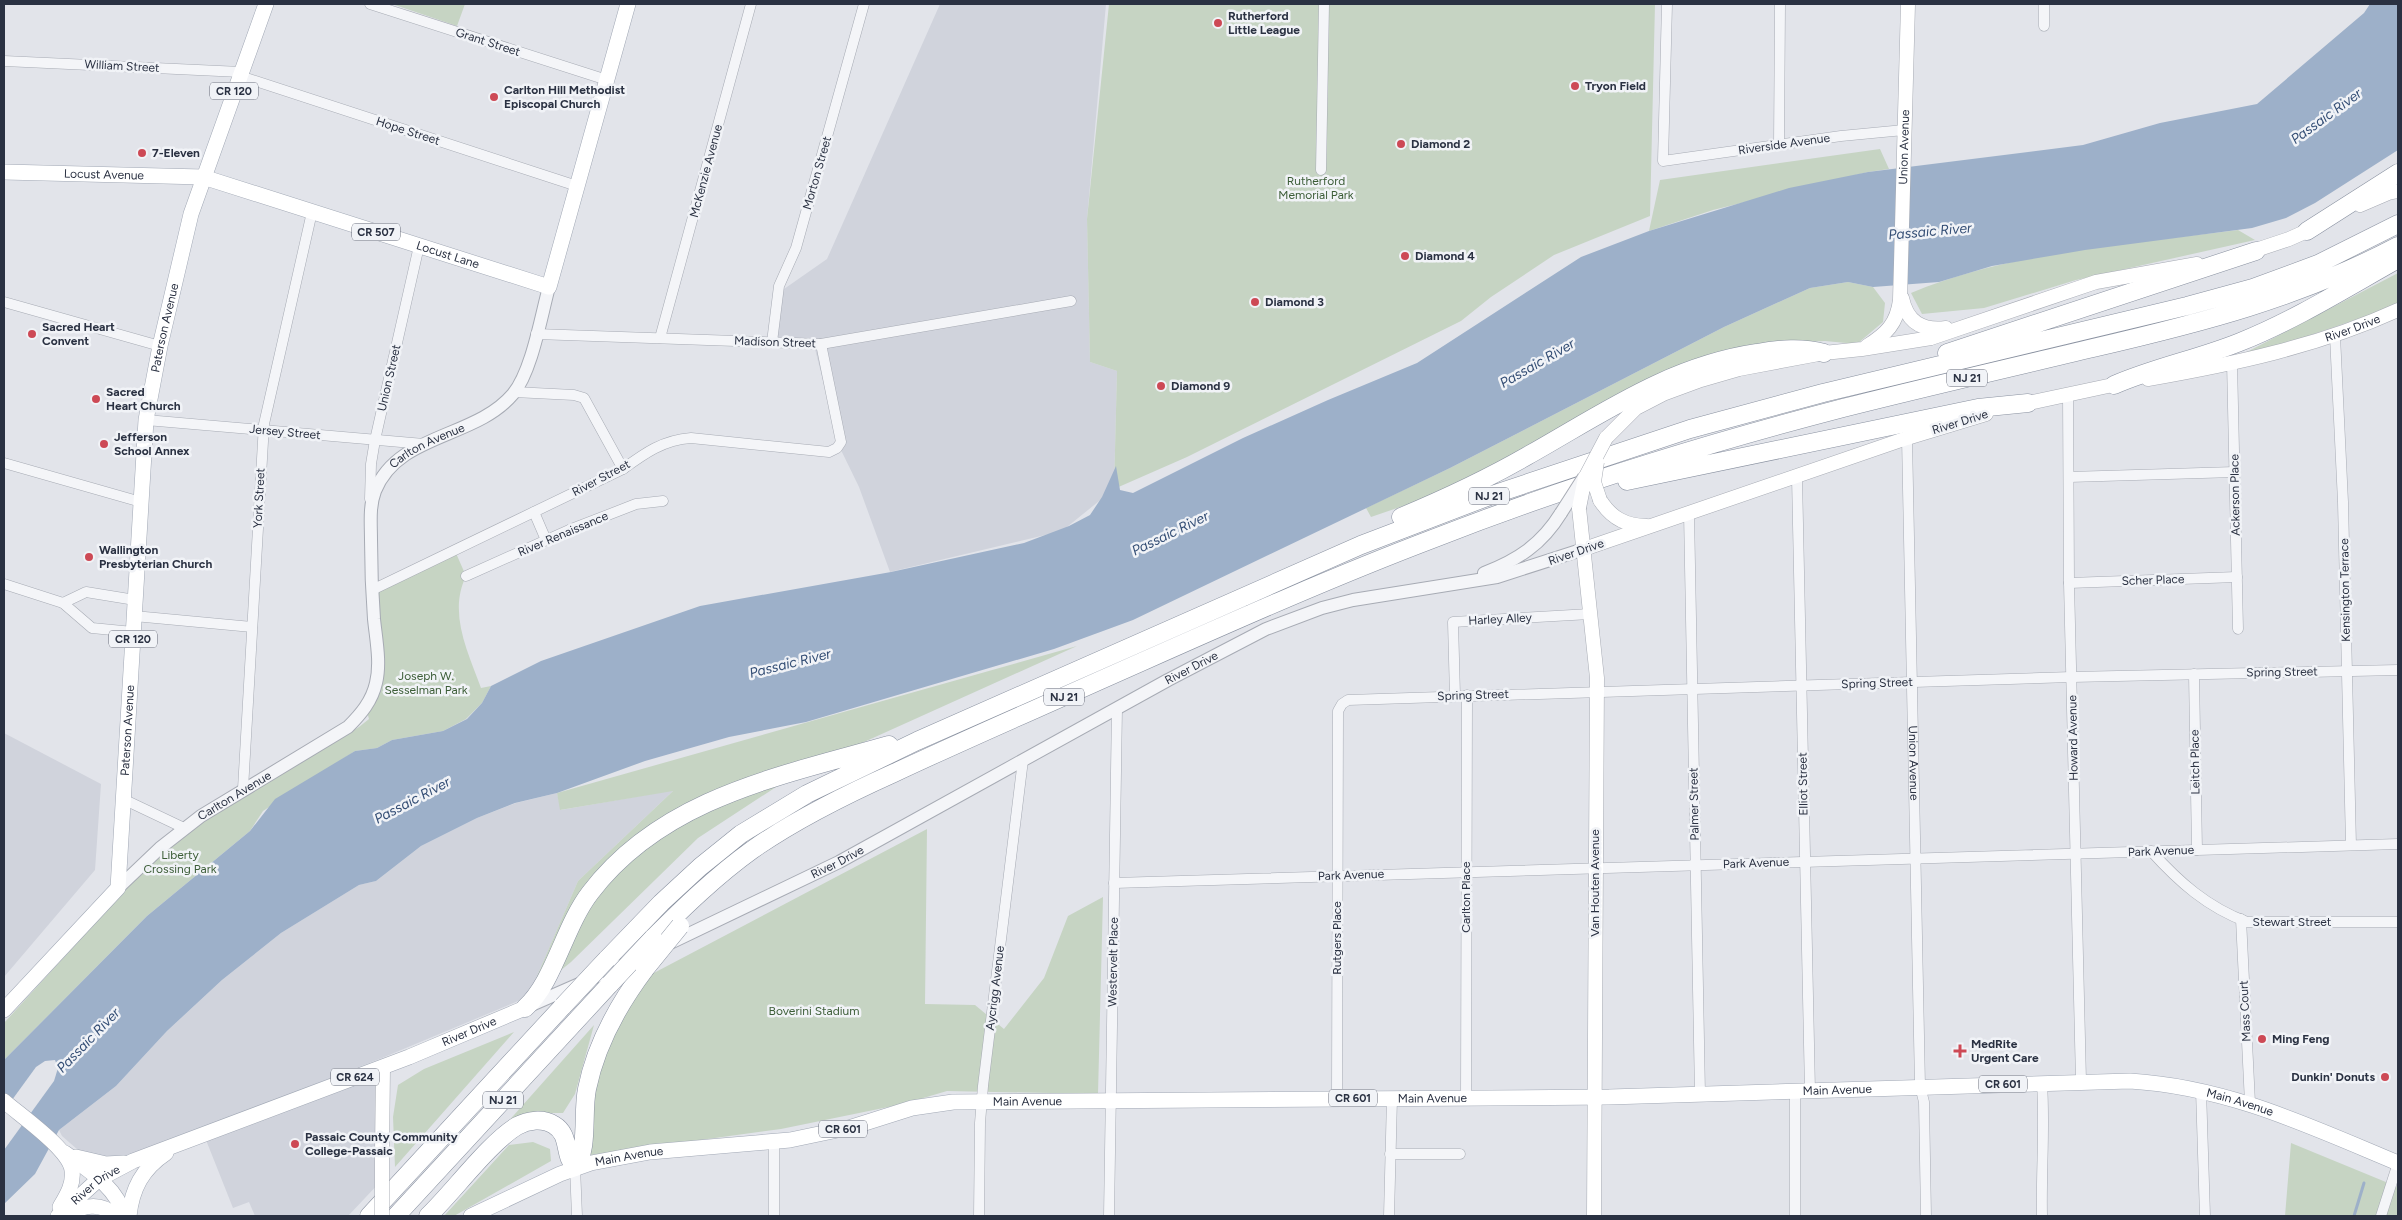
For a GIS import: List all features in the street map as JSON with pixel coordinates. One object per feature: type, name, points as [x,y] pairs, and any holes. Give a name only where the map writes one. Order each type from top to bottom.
[{"type":"highway","points":[[2307,231],[2398,173]]},
{"type":"highway","name":"NJ 21","points":[[369,1216],[607,959],[686,879],[755,825],[830,782],[949,727],[1361,545],[1541,477],[1690,429],[1857,385],[2187,306],[2253,288],[2318,264],[2398,224]]},
{"type":"highway","name":"NJ 21","points":[[396,1216],[652,938],[712,881],[752,850],[816,811],[932,755],[1297,593],[1433,538],[1531,503],[1629,470],[1761,430],[1905,393],[2192,325],[2259,306],[2326,281],[2398,246]]},
{"type":"highway","points":[[1857,385],[1936,356],[2256,251]]},
{"type":"highway","points":[[2114,385],[2145,372],[2201,356],[2259,334],[2295,317],[2398,258]]},
{"type":"highway","points":[[1201,615],[1321,551],[1490,476],[1627,397],[1661,381],[1714,362],[1751,353],[1795,348],[1824,353]]},
{"type":"highway","points":[[1531,503],[1978,408],[2028,402]]},
{"type":"highway","points":[[525,1008],[544,986],[568,930],[589,895],[626,854],[666,823],[707,801],[732,791],[949,727]]},
{"type":"highway","points":[[428,1216],[502,1139],[518,1125],[528,1122],[545,1121],[560,1130],[565,1138],[569,1158],[575,1167],[584,1154],[584,1107],[597,1052],[617,1010],[645,969],[680,926],[752,850]]},
{"type":"main road","name":"Paterson Avenue","points":[[118,888],[125,800],[146,420],[180,254],[203,177],[266,4]]},
{"type":"main road","name":"Carlton Avenue","points":[[549,287],[628,4]]},
{"type":"main road","name":"Union Avenue","points":[[1901,291],[1908,4]]},
{"type":"main road","name":"Locust Avenue","points":[[4,172],[203,177]]},
{"type":"main road","name":"Locust Lane","points":[[203,177],[549,287]]},
{"type":"main road","name":"CR 624","points":[[1589,468],[1606,438],[1636,408],[1682,386],[1730,372],[1824,353],[1862,350],[1931,338],[2096,282],[2215,261],[2256,251],[2307,231],[2395,191]]},
{"type":"main road","points":[[1901,291],[1909,317],[1922,327],[1940,329],[1988,320]]},
{"type":"main road","points":[[1862,350],[1887,333],[1892,326],[1899,310],[1901,291]]},
{"type":"main road","name":"River Drive","points":[[1582,550],[1907,438],[2028,402],[2283,351],[2335,336],[2398,310]]},
{"type":"main road","points":[[1606,438],[1595,472],[1594,482],[1600,500],[1612,515],[1628,524],[1638,526],[1658,524]]},
{"type":"main road","name":"Van Houten Avenue","points":[[1589,468],[1582,488],[1579,508],[1596,691],[1594,1216]]},
{"type":"main road","points":[[4,1010],[118,888]]},
{"type":"main road","name":"River Drive","points":[[58,1216],[99,1180],[133,1161],[383,1067],[525,1008]]},
{"type":"main road","points":[[382,1216],[383,1067]]},
{"type":"main road","name":"Main Avenue","points":[[471,1216],[488,1206],[575,1167],[650,1152],[774,1142],[852,1127],[931,1104],[981,1102],[1594,1097],[2042,1082],[2155,1082],[2201,1090],[2250,1103],[2398,1163]]},
{"type":"main road","points":[[4,1101],[58,1148],[99,1180],[119,1202],[124,1216]]},
{"type":"main road","points":[[129,1216],[135,1187],[145,1171],[161,1156],[184,1143]]},
{"type":"main road","points":[[58,1148],[93,1162],[106,1164],[133,1161]]},
{"type":"main road","points":[[54,1216],[68,1195],[72,1179],[69,1161],[58,1148]]},
{"type":"main road","points":[[65,1216],[82,1207],[92,1205],[109,1210],[116,1216]]},
{"type":"street","name":"Grant Street","points":[[370,4],[606,80]]},
{"type":"street","name":"McKenzie Avenue","points":[[660,338],[751,4]]},
{"type":"street","name":"Morton Street","points":[[772,342],[779,286],[796,248],[864,4]]},
{"type":"street","points":[[1321,170],[1324,4]]},
{"type":"street","name":"Riverside Avenue","points":[[1668,4],[1663,162],[1779,145],[1904,130]]},
{"type":"street","points":[[1779,145],[1780,4]]},
{"type":"street","points":[[2044,4],[2044,26]]},
{"type":"street","name":"William Street","points":[[4,61],[240,74]]},
{"type":"street","name":"Hope Street","points":[[240,74],[577,186]]},
{"type":"street","name":"York Street","points":[[244,789],[263,430],[312,212]]},
{"type":"street","name":"Union Street","points":[[370,512],[371,464],[375,440],[419,246]]},
{"type":"street","name":"Carlton Avenue","points":[[118,888],[184,828],[348,726],[366,708],[376,682],[378,669],[372,590],[370,512],[374,493],[388,469],[409,451],[490,415],[514,392],[526,370],[549,287]]},
{"type":"street","name":"Madison Street","points":[[536,334],[820,344],[1071,301]]},
{"type":"street","points":[[4,302],[160,346]]},
{"type":"street","name":"Kensington Terrace","points":[[2335,336],[2343,502],[2351,845]]},
{"type":"street","name":"River Street","points":[[372,590],[622,469],[656,446],[674,439],[691,438],[829,452],[837,448],[841,442],[820,344]]},
{"type":"street","name":"Ackerson Place","points":[[2232,362],[2238,629]]},
{"type":"street","points":[[514,392],[574,395],[584,398],[622,469]]},
{"type":"street","name":"Howard Avenue","points":[[2068,394],[2070,583],[2081,1081]]},
{"type":"street","name":"Jersey Street","points":[[146,420],[424,444]]},
{"type":"street","name":"Union Avenue","points":[[1907,438],[1920,1086],[1924,1102],[1926,1216]]},
{"type":"street","points":[[4,463],[141,502]]},
{"type":"street","name":"CR 624","points":[[1465,580],[1509,563],[1530,550],[1548,533],[1589,468]]},
{"type":"street","points":[[2069,477],[2235,472]]},
{"type":"street","name":"Elliot Street","points":[[1794,1216],[1803,1091],[1805,861],[1797,477]]},
{"type":"street","name":"River Renaissance","points":[[466,576],[546,540],[636,504],[663,501]]},
{"type":"street","points":[[534,512],[546,540]]},
{"type":"street","name":"Palmer Street","points":[[1689,513],[1700,1094]]},
{"type":"street","name":"River Drive","points":[[525,1008],[636,959],[837,863],[1235,644],[1291,619],[1353,600],[1465,580],[1512,574],[1582,550]]},
{"type":"street","name":"Scher Place","points":[[2070,583],[2237,577]]},
{"type":"street","points":[[4,584],[63,603],[92,628],[133,632]]},
{"type":"street","points":[[63,603],[86,592],[135,600]]},
{"type":"street","name":"Harley Alley","points":[[1454,696],[1453,622],[1590,614]]},
{"type":"street","points":[[134,616],[252,627]]},
{"type":"street","name":"Spring Street","points":[[1357,700],[2072,677],[2398,670]]},
{"type":"street","name":"Leitch Place","points":[[2194,674],[2197,850]]},
{"type":"street","name":"Carlton Place","points":[[1466,1098],[1467,696]]},
{"type":"street","name":"Rutgers Place","points":[[1337,1098],[1336,876],[1338,711],[1342,704],[1348,700],[1357,700]]},
{"type":"street","name":"Westervelt Place","points":[[1109,1216],[1117,708]]},
{"type":"street","name":"Aycrigg Avenue","points":[[979,1216],[981,1102],[1023,760]]},
{"type":"street","name":"Carlton Avenue","points":[[125,800],[184,828]]},
{"type":"street","name":"Park Avenue","points":[[1114,883],[2398,844]]},
{"type":"street","name":"Stewart Street","points":[[2151,851],[2178,881],[2194,893],[2241,919],[2256,923],[2398,922]]},
{"type":"street","name":"Mass Court","points":[[2241,919],[2250,1103]]},
{"type":"street","points":[[2042,1082],[2045,1122],[2041,1164],[2042,1216]]},
{"type":"street","points":[[2201,1090],[2205,1216]]},
{"type":"street","points":[[1389,1216],[1392,1098]]},
{"type":"street","points":[[774,1142],[774,1216]]},
{"type":"street","points":[[1390,1154],[1460,1154]]},
{"type":"street","points":[[2381,1216],[2398,1163]]},
{"type":"street","points":[[575,1167],[577,1216]]},
{"type":"shaded area","points":[[940,4],[1106,4],[1087,219],[1090,362],[1117,371],[1114,489],[1062,531],[890,572],[859,487],[840,448],[813,341],[768,340],[774,296],[827,259]]},
{"type":"shaded area","points":[[4,733],[101,784],[95,870],[4,977]]},
{"type":"shaded area","points":[[674,790],[578,881],[528,997],[382,1058],[120,1161],[78,1150],[62,1136],[59,1130],[116,1086],[167,1031],[222,980],[281,933],[359,885],[376,881],[421,846],[477,818],[516,803],[557,793],[561,810]]},
{"type":"shaded area","name":"Passaic County Community College-Passaic","points":[[383,1067],[382,1180],[348,1216],[255,1216],[249,1202],[233,1208],[204,1135]]},
{"type":"green space","points":[[392,4],[465,4],[457,26]]},
{"type":"green space","name":"Rutherford Memorial Park","points":[[1109,4],[1655,4],[1650,216],[1554,255],[1491,297],[1461,321],[1187,457],[1114,489],[1117,371],[1090,362],[1087,219]]},
{"type":"green space","points":[[1880,149],[1889,169],[1868,172],[1713,210],[1649,231],[1660,180]]},
{"type":"green space","points":[[2238,230],[2255,240],[2076,280],[1984,308],[1922,314],[1911,293],[1990,267],[2030,258],[2114,245]]},
{"type":"green space","points":[[2398,273],[2398,303],[2387,309],[2270,349],[2245,353]]},
{"type":"green space","points":[[1848,282],[1873,287],[1885,303],[1883,322],[1857,344],[1825,341],[1775,343],[1510,458],[1435,495],[1371,517],[1366,508],[1450,468],[1724,327],[1810,288]]},
{"type":"green space","points":[[455,551],[466,576],[459,604],[462,632],[481,688],[491,686],[482,703],[466,719],[443,731],[392,740],[377,748],[355,751],[263,811],[250,831],[147,916],[4,1060],[4,1023],[136,878],[160,857],[160,854],[221,808],[359,727],[369,719],[366,708],[372,696],[372,590]]},
{"type":"green space","points":[[1077,646],[802,770],[698,838],[571,962],[528,997],[578,881],[673,791],[560,810],[557,793]]},
{"type":"green space","name":"Boverini Stadium","points":[[927,829],[925,1004],[975,1005],[1004,1029],[1044,978],[1068,916],[1103,897],[1098,1094],[947,1091],[903,1104],[781,1129],[591,1155],[587,1110],[610,1029],[650,975]]},
{"type":"green space","points":[[594,1025],[575,1094],[563,1113],[536,1113],[506,1124]]},
{"type":"green space","points":[[514,1032],[395,1167],[393,1117],[398,1085],[424,1069]]},
{"type":"green space","points":[[533,1142],[550,1149],[551,1161],[454,1216],[444,1216],[509,1145]]},
{"type":"green space","points":[[2291,1143],[2398,1187],[2398,1216],[2285,1216]]},
{"type":"water","name":"Passaic River","points":[[2370,4],[2398,4],[2398,150],[2315,203],[2286,218],[2252,228],[2085,250],[1992,266],[1939,282],[1873,287],[1848,282],[1810,288],[1724,327],[1450,468],[1133,620],[1054,649],[806,722],[729,737],[645,761],[557,793],[515,803],[477,818],[421,846],[376,881],[359,885],[281,933],[222,980],[167,1031],[116,1086],[59,1130],[35,1174],[4,1204],[4,1060],[147,916],[250,831],[275,799],[355,751],[377,748],[392,740],[443,731],[467,719],[482,703],[491,686],[541,661],[700,606],[891,572],[1024,543],[1069,526],[1090,515],[1102,497],[1116,466],[1120,490],[1133,493],[1243,438],[1417,363],[1581,257],[1649,231],[1789,188],[1868,172],[2083,145],[2160,123],[2257,104],[2364,13]]},
{"type":"pier","points":[[55,1060],[58,1068],[54,1081],[4,1150],[4,1111],[36,1067],[45,1061]]},
{"type":"waterway","points":[[2354,1216],[2364,1183]]},
{"type":"place","name":"Rutherford Little League","points":[[1218,23]]},
{"type":"place","name":"Tryon Field","points":[[1575,86]]},
{"type":"place","name":"Carlton Hill Methodist Episcopal Church","points":[[494,97]]},
{"type":"place","name":"Diamond 2","points":[[1401,144]]},
{"type":"place","name":"7-Eleven","points":[[142,153]]},
{"type":"place","name":"Diamond 4","points":[[1405,256]]},
{"type":"place","name":"Diamond 3","points":[[1255,302]]},
{"type":"place","name":"Sacred Heart Convent","points":[[32,334]]},
{"type":"place","name":"Diamond 9","points":[[1161,386]]},
{"type":"place","name":"Sacred Heart Church","points":[[96,399]]},
{"type":"place","name":"Jefferson School Annex","points":[[104,444]]},
{"type":"place","name":"Wallington Presbyterian Church","points":[[89,557]]},
{"type":"place","name":"Ming Feng","points":[[2262,1039]]},
{"type":"place","name":"MedRite Urgent Care","points":[[1960,1051]]},
{"type":"place","name":"Dunkin' Donuts","points":[[2385,1077]]},
{"type":"place","name":"Passaic County Community College-Passaic","points":[[295,1144]]},
{"type":"park label","name":"Joseph W. Sesselman Park","points":[[426,683]]},
{"type":"park label","name":"Liberty Crossing Park","points":[[180,862]]}]
